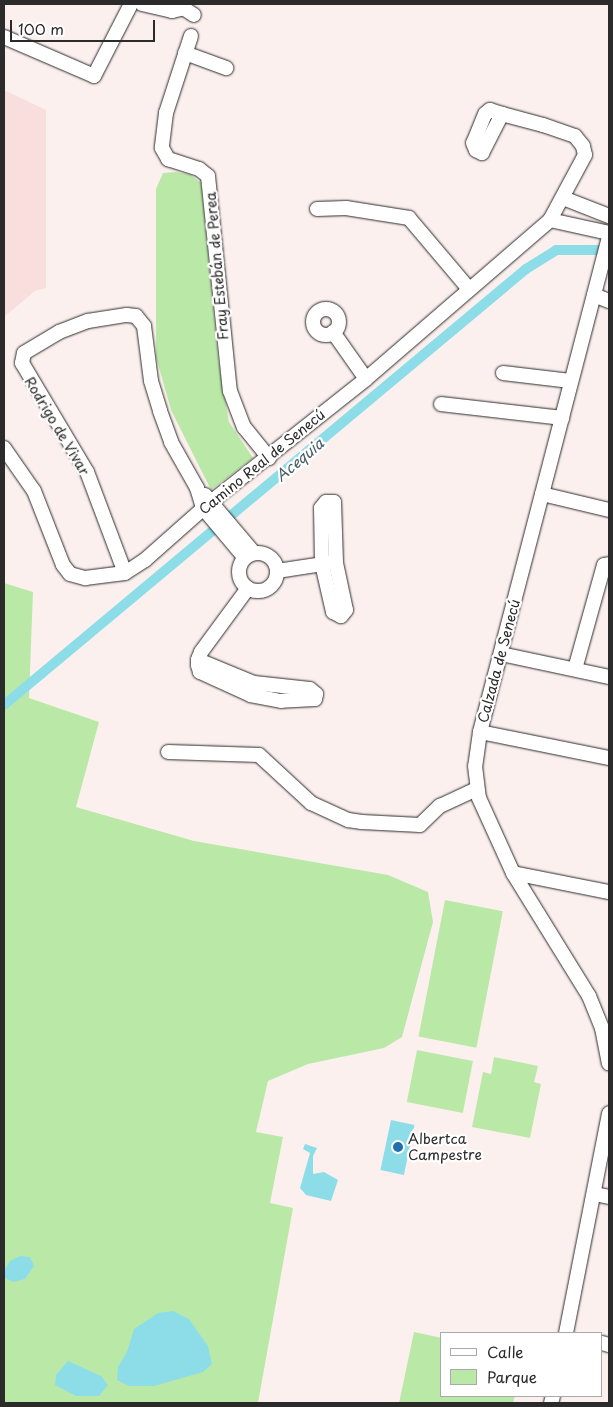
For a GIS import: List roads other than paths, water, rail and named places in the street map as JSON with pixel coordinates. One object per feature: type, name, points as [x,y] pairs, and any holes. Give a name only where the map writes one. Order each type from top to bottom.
[{"type":"street","points":[[4,36],[92,76],[97,73],[135,4],[172,11],[184,9]]},
{"type":"street","name":"Fray Estebán de Perea","points":[[191,36],[166,113],[162,148],[168,159],[199,169],[208,176],[230,391],[244,427],[269,458]]},
{"type":"street","points":[[185,53],[226,68]]},
{"type":"street","name":"Camino Real de Senecú","points":[[4,448],[34,491],[63,565],[70,574],[85,578],[125,573],[145,560],[211,509],[269,458],[366,379],[550,220],[585,155],[581,141],[575,136],[502,114]]},
{"type":"street","points":[[563,198],[609,216]]},
{"type":"street","points":[[317,209],[346,208],[409,218],[469,289]]},
{"type":"street","points":[[550,220],[609,233]]},
{"type":"street","name":"Calzada de Senecú","points":[[609,237],[604,278],[594,294],[571,381],[480,732],[475,766],[476,789],[513,873],[563,949],[606,1028],[609,1063]]},
{"type":"street","points":[[594,294],[609,301]]},
{"type":"street","name":"Rodrigo de Vivar","points":[[125,573],[87,472],[22,363],[24,354],[73,327],[127,315],[140,319],[144,326],[151,381],[160,412],[172,442],[197,488],[211,509]]},
{"type":"street","points":[[333,332],[366,379]]},
{"type":"street","points":[[503,373],[571,381]]},
{"type":"street","points":[[441,404],[562,418]]},
{"type":"street","points":[[542,494],[609,510]]},
{"type":"street","points":[[211,509],[249,556]]},
{"type":"street","points":[[249,556],[269,556],[277,571]]},
{"type":"street","points":[[249,556],[240,574],[248,588],[258,591],[268,588],[277,571]]},
{"type":"street","points":[[277,571],[329,563]]},
{"type":"street","points":[[575,670],[604,566],[609,564]]},
{"type":"street","points":[[248,588],[200,652],[198,660],[253,689]]},
{"type":"street","points":[[501,654],[609,677]]},
{"type":"street","points":[[480,732],[609,758]]},
{"type":"street","points":[[168,752],[259,755],[311,803],[348,820],[362,822],[420,825],[440,806],[476,789]]},
{"type":"street","points":[[513,873],[609,892]]},
{"type":"street","points":[[566,1332],[602,1196],[609,1113]]},
{"type":"water","name":"Albertca Campestre","points":[[391,1120],[414,1125],[404,1175],[380,1170]]},
{"type":"water","points":[[305,1144],[317,1148],[313,1156],[313,1174],[324,1172],[338,1180],[331,1201],[306,1195],[300,1188],[310,1153],[303,1149]]},
{"type":"water","points":[[20,1256],[30,1257],[34,1266],[25,1279],[13,1282],[5,1278],[5,1269],[10,1261]]},
{"type":"water","points":[[173,1311],[189,1319],[208,1346],[212,1364],[203,1372],[154,1386],[129,1386],[117,1380],[118,1367],[127,1352],[134,1329],[158,1313]]},
{"type":"water","points":[[68,1361],[101,1376],[108,1385],[99,1396],[76,1396],[55,1385],[56,1375]]},
{"type":"waterway","name":"Acequia","points":[[4,705],[526,269],[556,250],[609,250]]},
{"type":"place","name":"Albertca Campestre","points":[[398,1147]]}]
